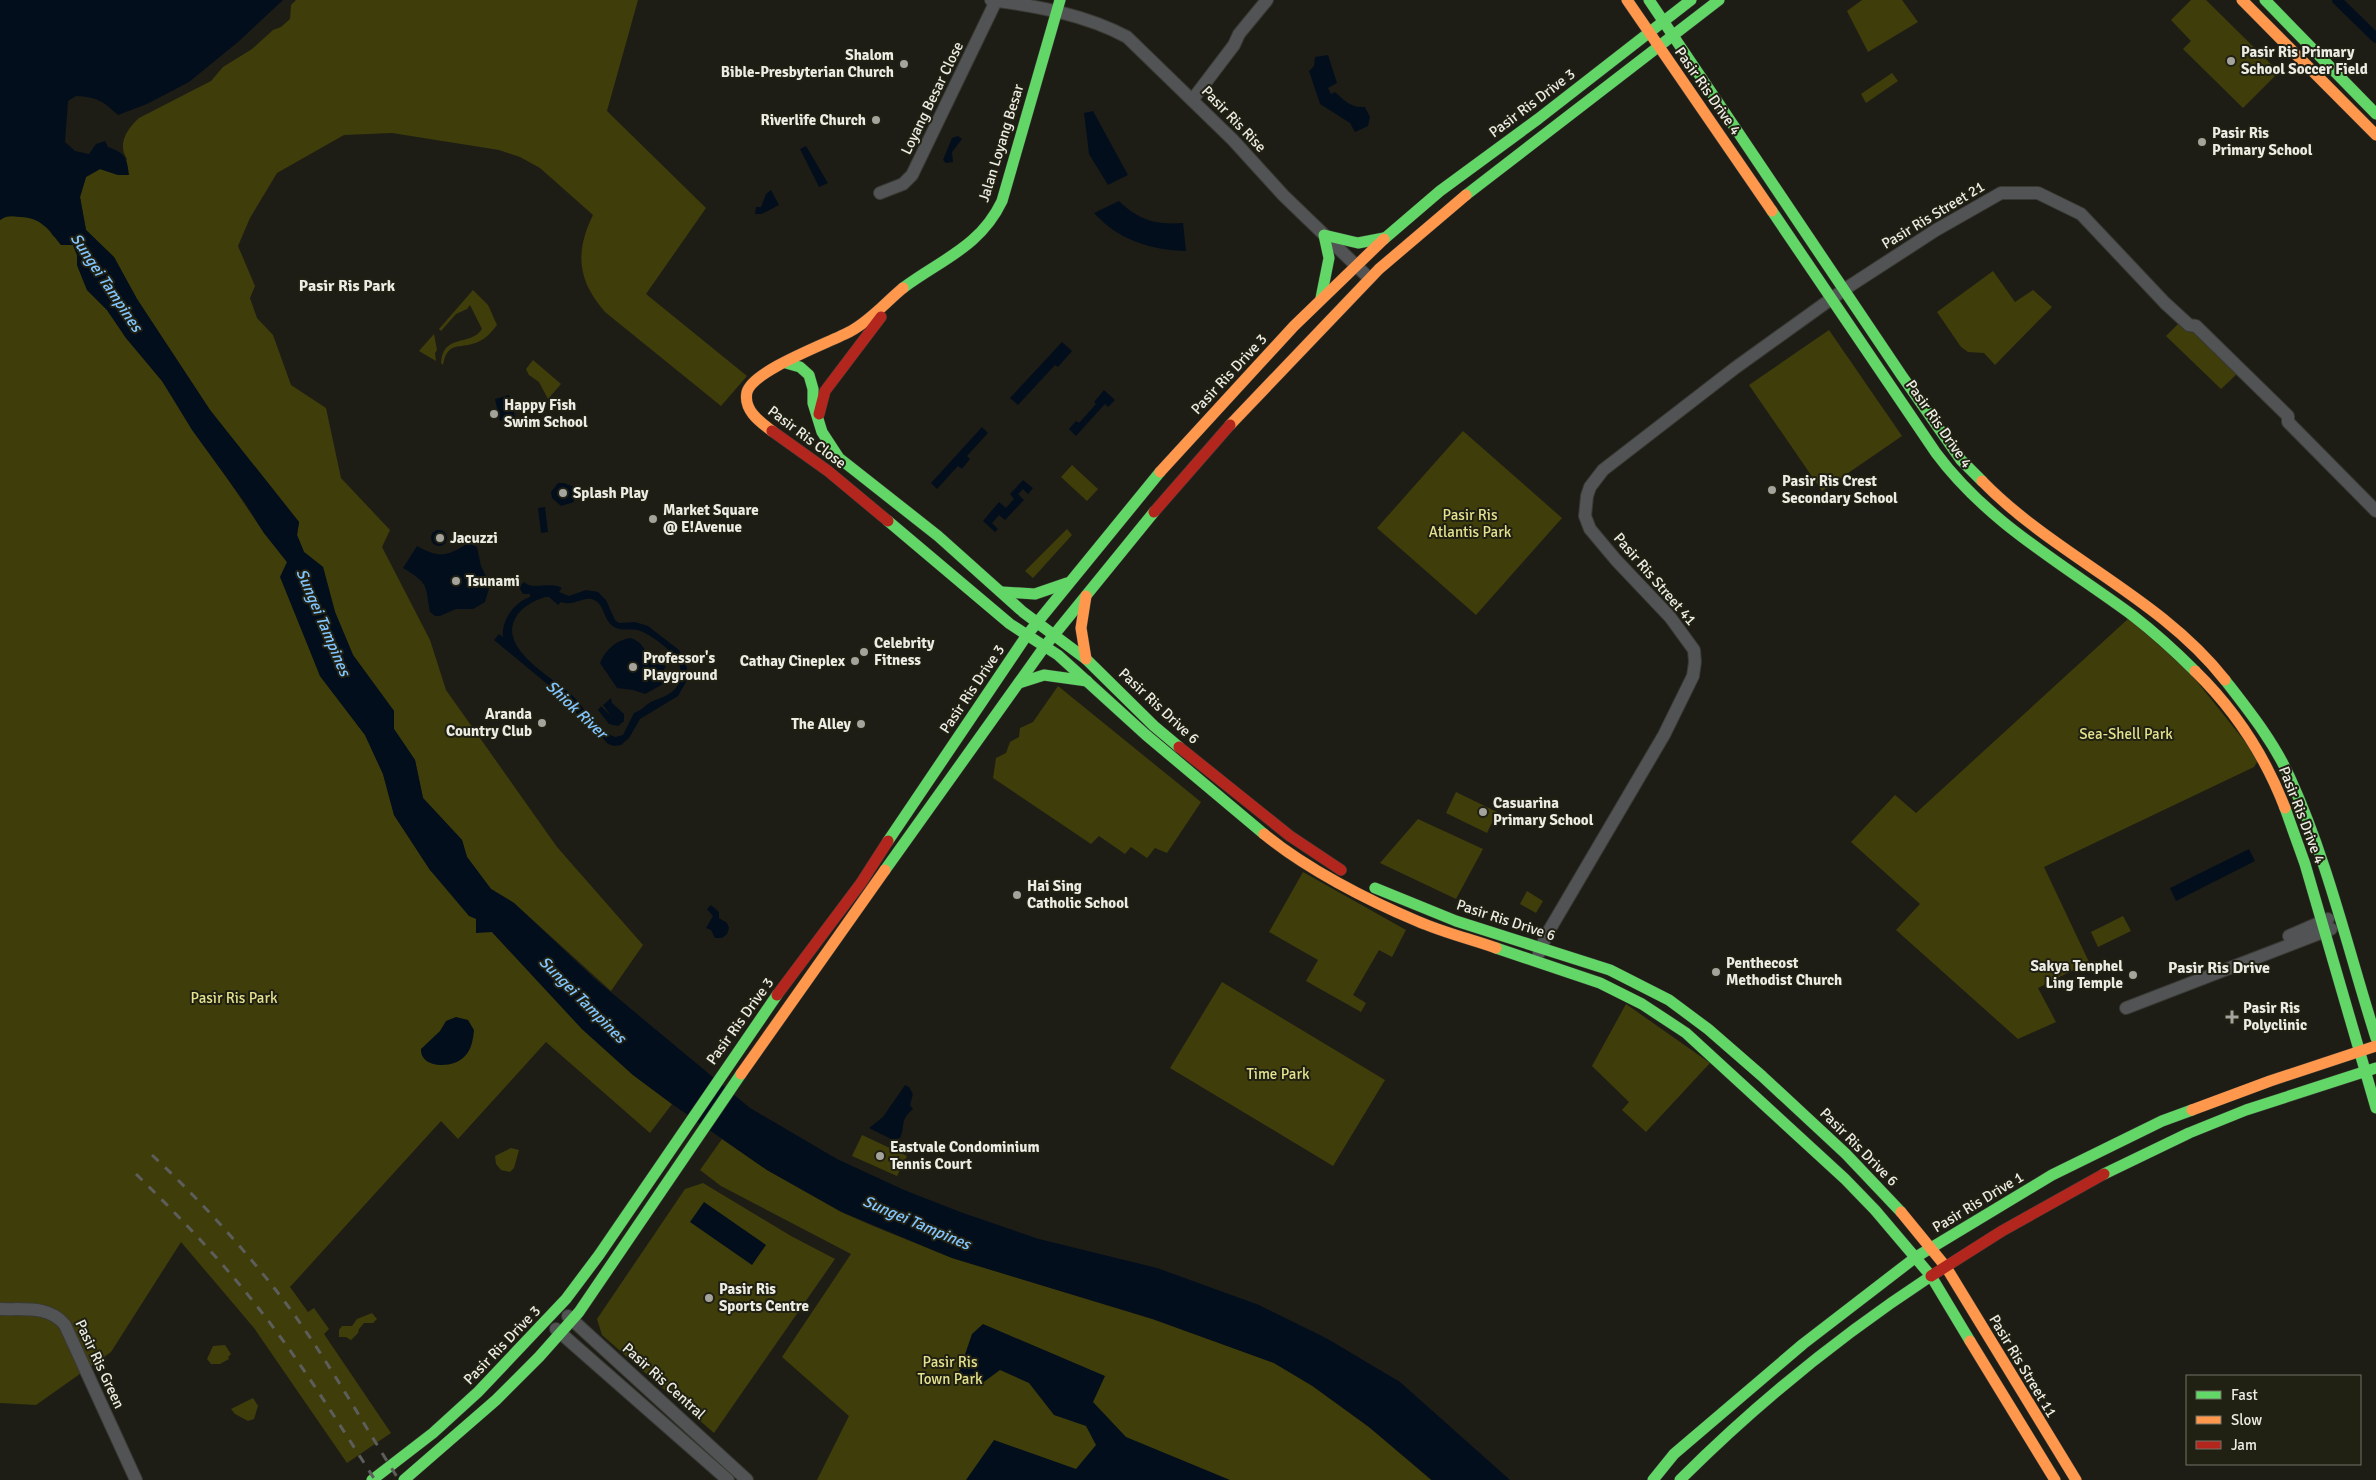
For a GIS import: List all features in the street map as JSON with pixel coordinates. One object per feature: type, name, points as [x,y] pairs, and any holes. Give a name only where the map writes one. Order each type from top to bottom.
[{"type":"street","points":[[994,0],[1058,6]]},
{"type":"street","name":"Loyang Besar Close","points":[[880,193],[903,184],[912,175],[994,0]]},
{"type":"street","points":[[1189,96],[1228,40],[1239,34],[1266,0]]},
{"type":"street","name":"Pasir Ris Drive 4","points":[[1626,0],[1903,402],[1936,453],[1960,482],[2018,534],[2138,620],[2204,680],[2228,707],[2252,742],[2279,790],[2296,836],[2361,1051],[2371,1070],[2376,1108]]},
{"type":"street","name":"Pasir Ris Drive 4","points":[[1648,0],[1936,426],[1962,460],[1996,497],[2044,535],[2166,621],[2232,688],[2261,726],[2290,777],[2316,845],[2376,1038]]},
{"type":"street","name":"Pasir Ris Drive 3","points":[[372,1480],[439,1428],[478,1392],[558,1308],[599,1255],[767,1008],[861,883],[945,754],[1027,635],[1132,504],[1172,459],[1321,298],[1356,264],[1440,191],[1691,0]]},
{"type":"street","name":"Pasir Ris Drive 3","points":[[404,1480],[491,1405],[573,1320],[704,1131],[765,1039],[1045,646],[1136,532],[1213,443],[1370,278],[1450,208],[1719,0]]},
{"type":"street","points":[[2242,0],[2376,135]]},
{"type":"street","points":[[2265,0],[2376,114]]},
{"type":"street","name":"Pasir Ris Rise","points":[[1058,6],[1127,37],[1189,96],[1324,235],[1370,278]]},
{"type":"street","name":"Jalan Loyang Besar","points":[[786,363],[870,320],[909,283],[968,248],[984,233],[996,217],[1058,6]]},
{"type":"street","name":"Pasir Ris Street 21","points":[[1831,299],[1936,230],[2001,193],[2038,193],[2081,214],[2189,325],[2191,332],[2282,422],[2288,422],[2376,511]]},
{"type":"street","points":[[1321,298],[1329,258],[1324,235],[1358,243],[1388,237]]},
{"type":"street","name":"Jalan Loyang Besar","points":[[818,417],[826,391],[896,296]]},
{"type":"street","name":"Pasir Ris Street 41","points":[[1536,960],[1541,948],[1664,735],[1693,676],[1695,662],[1694,650],[1670,617],[1616,560],[1590,529],[1584,509],[1590,487],[1603,470],[1629,448],[1831,299]]},
{"type":"street","points":[[826,344],[838,346],[842,349],[846,354],[847,363]]},
{"type":"street","name":"Pasir Ris Close","points":[[1027,635],[1010,624],[828,471],[758,421],[751,412],[746,400],[748,388],[755,378],[786,363],[800,367],[809,375],[813,389],[813,403],[822,432],[839,458],[951,548],[1037,622]]},
{"type":"street","points":[[938,564],[951,548]]},
{"type":"street","points":[[1002,592],[1021,594],[1046,593],[1070,581]]},
{"type":"street","points":[[1086,659],[1082,648],[1081,624],[1088,593]]},
{"type":"street","name":"Pasir Ris Drive 6","points":[[1037,622],[1086,659],[1154,726],[1186,753],[1290,836],[1352,876]]},
{"type":"street","name":"Pasir Ris Drive 6","points":[[1027,635],[1045,646],[1087,681],[1146,735],[1275,843],[1307,864],[1367,897],[1417,921],[1536,960],[1604,985],[1642,1004],[1686,1033],[1845,1178],[1931,1276]]},
{"type":"street","points":[[1019,683],[1026,678],[1049,674],[1087,681]]},
{"type":"street","name":"Pasir Ris Drive 6","points":[[1368,885],[1422,908],[1541,948],[1583,959],[1629,978],[1690,1014],[1741,1056],[1859,1166],[1898,1207],[1946,1267]]},
{"type":"street","points":[[2126,1008],[2209,974],[2218,974],[2339,920]]},
{"type":"street","name":"Pasir Ris Drive 1","points":[[1654,1480],[1674,1454],[1745,1392],[1803,1344],[1916,1257],[2052,1175],[2162,1121],[2254,1086],[2376,1046]]},
{"type":"street","points":[[1680,1480],[1707,1452],[1802,1369],[1931,1276],[2026,1216],[2108,1171],[2228,1117],[2314,1086],[2371,1070]]},
{"type":"street","points":[[689,1121],[694,1130],[704,1131]]},
{"type":"street","name":"Pasir Ris Street 11","points":[[1946,1267],[2076,1480]]},
{"type":"street","points":[[1931,1276],[2055,1480]]},
{"type":"street","name":"Pasir Ris Central","points":[[558,1308],[747,1480]]},
{"type":"street","name":"Pasir Ris Green","points":[[0,1309],[49,1312],[58,1317],[65,1325],[136,1480]]},
{"type":"street","name":"Pasir Ris Central","points":[[546,1321],[728,1480]]},
{"type":"green space","name":"Pasir Ris Park","points":[[296,0],[638,0],[607,111],[706,208],[646,294],[747,376],[721,406],[605,312],[596,300],[584,277],[582,265],[583,241],[593,215],[540,168],[520,157],[499,150],[392,133],[344,135],[277,173],[250,218],[238,246],[255,286],[250,298],[257,318],[273,335],[291,385],[326,408],[341,478],[390,530],[382,547],[430,640],[446,690],[557,847],[643,945],[611,991],[514,903],[491,889],[467,857],[462,840],[423,798],[415,760],[394,729],[394,711],[353,655],[335,612],[323,567],[304,552],[297,535],[299,522],[210,410],[137,299],[114,257],[86,230],[80,197],[86,177],[100,169],[118,175],[127,159],[124,153],[123,142],[127,132],[135,122],[139,118],[211,81],[223,67],[252,49],[273,30],[281,27],[290,19],[291,5]]},
{"type":"green space","points":[[1862,0],[1902,0],[1918,22],[1868,52],[1847,11]]},
{"type":"green space","name":"Pasir Ris Primary School Soccer Field","points":[[2191,0],[2206,0],[2279,72],[2243,108],[2183,49],[2191,41],[2171,20]]},
{"type":"green space","points":[[1892,73],[1898,81],[1866,103],[1861,94]]},
{"type":"green space","name":"Pasir Ris Park","points":[[6,216],[33,217],[49,229],[53,236],[73,245],[77,255],[77,265],[87,290],[107,310],[126,338],[162,381],[264,533],[287,562],[300,623],[320,676],[365,735],[383,774],[394,815],[430,870],[491,931],[582,1029],[633,1075],[672,1104],[650,1133],[546,1042],[458,1139],[441,1121],[290,1287],[308,1312],[314,1308],[329,1329],[324,1334],[391,1433],[347,1463],[254,1328],[181,1242],[111,1352],[36,1405],[0,1403],[0,220]]},
{"type":"green space","points":[[1993,271],[2015,302],[2033,290],[2052,307],[1995,365],[1984,353],[1968,352],[1961,347],[1937,312]]},
{"type":"green space","points":[[473,290],[488,305],[497,325],[480,341],[450,350],[443,365],[441,363],[443,354],[447,348],[452,344],[471,338],[482,329],[470,305],[467,309],[456,314],[441,331],[439,329]]},
{"type":"green space","points":[[2182,320],[2238,373],[2221,389],[2166,336]]},
{"type":"green space","points":[[1829,330],[1902,436],[1822,491],[1749,385]]},
{"type":"green space","points":[[434,334],[437,350],[435,353],[436,361],[419,351]]},
{"type":"green space","points":[[533,360],[561,384],[548,399],[539,382],[529,375],[526,369]]},
{"type":"green space","name":"Pasir Ris Atlantis Park","points":[[1463,431],[1562,518],[1476,615],[1377,528]]},
{"type":"green space","points":[[1072,465],[1098,489],[1087,501],[1061,477]]},
{"type":"green space","points":[[1067,529],[1072,535],[1033,578],[1025,571]]},
{"type":"green space","name":"Sea-Shell Park","points":[[2129,618],[2187,669],[2259,759],[2254,767],[2044,867],[2089,962],[2038,988],[2056,1022],[2018,1039],[1896,930],[1920,904],[1851,842],[1895,795],[1916,813]]},
{"type":"green space","points":[[1058,686],[1201,802],[1167,853],[1155,848],[1147,858],[1131,847],[1125,854],[1099,836],[1091,844],[993,778],[996,758],[1006,753],[1010,742],[1019,737],[1020,728],[1033,722]]},
{"type":"green space","points":[[1456,792],[1497,812],[1487,833],[1446,813]]},
{"type":"green space","points":[[1418,819],[1483,849],[1456,899],[1380,863]]},
{"type":"green space","points":[[1303,872],[1406,930],[1392,957],[1379,950],[1353,995],[1366,1003],[1361,1012],[1306,981],[1318,960],[1269,932]]},
{"type":"green space","points":[[1527,891],[1543,901],[1536,913],[1520,904]]},
{"type":"green space","points":[[2123,916],[2131,931],[2098,947],[2091,932]]},
{"type":"green space","name":"Time Park","points":[[1222,982],[1385,1080],[1333,1166],[1170,1068]]},
{"type":"green space","points":[[1626,1004],[1710,1063],[1646,1132],[1622,1110],[1629,1102],[1592,1066]]},
{"type":"green space","name":"Eastvale Condominium Tennis Court","points":[[862,1135],[907,1156],[897,1176],[852,1156]]},
{"type":"green space","name":"Pasir Ris Town Park","points":[[722,1139],[767,1170],[841,1212],[873,1226],[952,1258],[1152,1319],[1274,1363],[1312,1386],[1369,1427],[1431,1480],[817,1480],[849,1416],[782,1357],[851,1254],[721,1186],[700,1170]]},
{"type":"green space","points":[[511,1148],[519,1150],[514,1168],[510,1172],[501,1170],[496,1164],[495,1156]]},
{"type":"green space","name":"Pasir Ris Sports Centre","points":[[703,1183],[791,1236],[835,1259],[714,1433],[602,1335],[597,1319],[685,1189]]},
{"type":"green space","points":[[372,1313],[377,1319],[373,1323],[364,1323],[351,1340],[346,1337],[339,1337],[339,1330],[342,1326],[352,1326],[357,1319]]},
{"type":"green space","points":[[225,1345],[231,1354],[228,1357],[229,1359],[220,1364],[211,1364],[207,1359],[213,1346]]},
{"type":"green space","points":[[253,1398],[258,1406],[254,1419],[248,1421],[235,1414],[231,1409]]},
{"type":"water","name":"Sungei Tampines","points":[[0,0],[283,0],[238,42],[189,82],[147,104],[118,115],[104,103],[89,97],[76,96],[68,101],[65,142],[75,151],[89,154],[96,144],[105,141],[108,147],[124,156],[129,175],[118,175],[100,169],[86,177],[80,197],[86,230],[114,257],[137,299],[210,410],[299,522],[297,535],[304,552],[323,567],[335,612],[353,655],[394,711],[394,729],[415,760],[423,798],[462,840],[467,857],[491,889],[514,903],[595,979],[750,1108],[837,1159],[904,1190],[963,1213],[1039,1239],[1157,1268],[1259,1305],[1326,1338],[1400,1382],[1510,1480],[1432,1480],[1369,1427],[1313,1386],[1274,1363],[1153,1319],[952,1258],[842,1212],[767,1170],[633,1075],[582,1029],[492,932],[476,933],[476,919],[469,916],[430,870],[394,815],[383,774],[365,735],[320,676],[280,577],[287,562],[264,533],[245,503],[192,430],[162,381],[126,338],[107,310],[87,290],[77,265],[77,255],[73,245],[61,245],[44,225],[34,220],[12,216],[0,220]]},
{"type":"water","points":[[1328,55],[1337,83],[1328,88],[1331,94],[1335,92],[1352,105],[1365,107],[1370,117],[1368,126],[1355,132],[1350,123],[1320,104],[1309,71],[1314,66],[1315,57]]},
{"type":"water","points":[[1093,111],[1128,175],[1108,185],[1089,154],[1084,113]]},
{"type":"water","points":[[958,136],[962,139],[952,152],[953,162],[946,163],[943,160],[952,138]]},
{"type":"water","points":[[806,146],[828,183],[819,187],[800,149]]},
{"type":"water","points":[[771,190],[779,205],[762,214],[755,214],[756,207],[761,207],[766,194]]},
{"type":"water","points":[[1119,201],[1134,213],[1148,220],[1164,223],[1183,223],[1186,251],[1148,246],[1136,242],[1124,237],[1094,213]]},
{"type":"water","points":[[1062,342],[1072,351],[1058,367],[1055,365],[1018,405],[1010,398]]},
{"type":"water","points":[[1104,390],[1115,400],[1108,407],[1105,404],[1076,436],[1069,429],[1076,421],[1079,423],[1096,404],[1094,402]]},
{"type":"water","points":[[509,395],[515,417],[500,421],[495,399]]},
{"type":"water","points":[[982,427],[988,433],[967,456],[970,459],[962,469],[958,466],[937,489],[931,483]]},
{"type":"water","points":[[1023,480],[1033,488],[1028,494],[1023,489],[1018,494],[1024,500],[1005,520],[999,515],[992,523],[998,529],[995,532],[983,521],[999,502],[1006,508],[1014,499],[1010,494]]},
{"type":"water","name":"Splash Play","points":[[558,483],[574,487],[574,502],[561,506],[552,498],[551,492]]},
{"type":"water","points":[[545,507],[548,532],[541,533],[538,508]]},
{"type":"water","name":"Jacuzzi","points":[[439,530],[445,532],[447,538],[445,544],[439,546],[433,544],[431,538],[433,532]]},
{"type":"water","name":"Tsunami","points":[[468,543],[477,547],[481,566],[490,585],[485,602],[473,609],[456,609],[440,616],[435,616],[430,612],[426,590],[422,582],[403,568],[417,546],[431,553],[443,554],[454,551]]},
{"type":"water","name":"Shiok River","points":[[524,582],[532,586],[557,586],[562,588],[559,592],[569,596],[586,590],[598,592],[606,600],[615,620],[619,623],[635,622],[648,626],[679,650],[687,668],[686,682],[678,696],[640,719],[629,738],[621,745],[614,746],[608,744],[583,721],[564,698],[494,640],[499,634],[503,637],[506,619],[514,608],[524,599],[530,597],[530,594],[523,594],[519,587]],"holes":[[[549,597],[558,605],[561,602],[571,603],[587,599],[598,602],[610,624],[621,629],[643,632],[667,649],[679,664],[680,681],[674,690],[634,713],[623,735],[615,737],[602,729],[572,695],[530,662],[514,641],[512,630],[517,615],[532,603]]]},
{"type":"water","name":"Professor's Playground","points":[[630,638],[642,645],[654,663],[666,666],[662,673],[663,684],[645,694],[617,688],[600,663],[612,646]]},
{"type":"water","points":[[611,698],[612,703],[624,714],[624,721],[618,726],[609,724],[598,710],[601,706],[611,716],[603,705]]},
{"type":"water","points":[[2249,849],[2255,861],[2176,901],[2170,888]]},
{"type":"water","points":[[711,905],[719,912],[719,918],[727,923],[729,928],[727,934],[722,938],[715,938],[711,930],[706,928],[713,916],[707,909]]},
{"type":"water","points":[[456,1017],[468,1020],[474,1030],[472,1044],[465,1056],[446,1065],[438,1065],[426,1060],[422,1056],[421,1049],[440,1031],[446,1021]]},
{"type":"water","points":[[905,1085],[909,1087],[913,1094],[910,1105],[913,1109],[904,1120],[900,1138],[893,1140],[869,1128],[883,1117]]},
{"type":"water","points":[[704,1202],[766,1245],[752,1265],[690,1222]]},
{"type":"water","points":[[983,1324],[1105,1376],[1093,1402],[1126,1437],[1230,1480],[966,1480],[994,1440],[1076,1469],[1096,1445],[1086,1426],[1054,1415],[1029,1383],[1000,1370],[981,1384],[959,1372],[972,1334]]},
{"type":"waterway","points":[[2337,0],[2376,38]]},
{"type":"railway","points":[[152,1155],[216,1219],[275,1289],[324,1359],[399,1480]]},
{"type":"railway","points":[[136,1174],[198,1237],[256,1305],[303,1369],[375,1480]]},
{"type":"traffic: fast","points":[[903,288],[971,241],[983,230],[1002,201],[1060,0]]},
{"type":"traffic: fast","points":[[1649,0],[1902,376],[1961,460],[1982,481]]},
{"type":"traffic: fast","points":[[1384,239],[1440,191],[1538,119],[1691,0]]},
{"type":"traffic: fast","points":[[1466,195],[1719,0]]},
{"type":"traffic: fast","points":[[2265,0],[2376,114]]},
{"type":"traffic: fast","points":[[1772,211],[1936,453],[1957,478],[2003,522],[2053,560],[2132,615],[2195,671]]},
{"type":"traffic: fast","points":[[1321,298],[1329,258],[1324,235],[1358,243],[1384,238]]},
{"type":"traffic: fast","points":[[786,363],[800,367],[809,375],[813,389],[813,403],[822,432],[839,458],[938,536],[1023,612],[1086,659],[1154,726],[1179,747]]},
{"type":"traffic: fast","points":[[888,841],[1027,635],[1160,472]]},
{"type":"traffic: fast","points":[[885,870],[1045,646],[1154,512]]},
{"type":"traffic: fast","points":[[888,521],[1010,624],[1058,655],[1146,735],[1264,834]]},
{"type":"traffic: fast","points":[[1002,592],[1035,594],[1067,583]]},
{"type":"traffic: fast","points":[[1019,683],[1044,675],[1087,681]]},
{"type":"traffic: fast","points":[[2225,680],[2260,727],[2290,778],[2315,841],[2337,906],[2376,1038]]},
{"type":"traffic: fast","points":[[2285,808],[2305,864],[2376,1108]]},
{"type":"traffic: fast","points":[[1375,888],[1456,921],[1610,970],[1669,1000],[1708,1029],[1762,1076],[1846,1154],[1901,1212]]},
{"type":"traffic: fast","points":[[1496,948],[1600,983],[1642,1004],[1686,1033],[1845,1179],[1875,1210],[1931,1276],[1970,1341]]},
{"type":"traffic: fast","points":[[372,1480],[433,1433],[478,1392],[566,1299],[599,1255],[777,995]]},
{"type":"traffic: fast","points":[[2104,1174],[2189,1133],[2246,1110],[2376,1068]]},
{"type":"traffic: fast","points":[[404,1480],[496,1400],[539,1357],[579,1312],[741,1074]]},
{"type":"traffic: fast","points":[[1653,1480],[1674,1454],[1803,1344],[1916,1257],[2052,1175],[2162,1121],[2192,1110]]},
{"type":"traffic: fast","points":[[1680,1480],[1739,1424],[1800,1372],[1864,1322],[1931,1276]]},
{"type":"traffic: slow","points":[[1627,0],[1772,211]]},
{"type":"traffic: slow","points":[[2242,0],[2376,135]]},
{"type":"traffic: slow","points":[[1230,425],[1379,269],[1466,195]]},
{"type":"traffic: slow","points":[[1160,472],[1294,326],[1384,239]]},
{"type":"traffic: slow","points":[[772,431],[762,424],[750,410],[746,398],[752,384],[777,366],[858,327],[903,288]]},
{"type":"traffic: slow","points":[[1982,481],[2011,508],[2042,532],[2170,624],[2199,651],[2225,680]]},
{"type":"traffic: slow","points":[[1086,596],[1081,628],[1086,659]]},
{"type":"traffic: slow","points":[[2195,671],[2210,686],[2248,735],[2268,770],[2285,808]]},
{"type":"traffic: slow","points":[[1264,834],[1280,847],[1317,871],[1398,913],[1446,932],[1496,948]]},
{"type":"traffic: slow","points":[[741,1074],[885,870]]},
{"type":"traffic: slow","points":[[2192,1110],[2270,1081],[2376,1046]]},
{"type":"traffic: slow","points":[[1901,1212],[1946,1267],[2076,1480]]},
{"type":"traffic: slow","points":[[1970,1341],[2055,1480]]},
{"type":"traffic: jam","points":[[819,414],[825,391],[881,317]]},
{"type":"traffic: jam","points":[[1154,512],[1230,425]]},
{"type":"traffic: jam","points":[[772,431],[828,471],[888,521]]},
{"type":"traffic: jam","points":[[1179,747],[1290,836],[1341,870]]},
{"type":"traffic: jam","points":[[777,995],[861,883],[888,841]]},
{"type":"traffic: jam","points":[[1931,1276],[2002,1231],[2104,1174]]},
{"type":"place","name":"Pasir Ris Primary School Soccer Field","points":[[2231,61]]},
{"type":"place","name":"Shalom Bible-Presbyterian Church","points":[[904,64]]},
{"type":"place","name":"Riverlife Church","points":[[876,120]]},
{"type":"place","name":"Pasir Ris Primary School","points":[[2202,142]]},
{"type":"place","name":"Happy Fish Swim School","points":[[494,414]]},
{"type":"place","name":"Pasir Ris Crest Secondary School","points":[[1772,490]]},
{"type":"place","name":"Splash Play","points":[[563,493]]},
{"type":"place","name":"Market Square @ E!Avenue","points":[[653,519]]},
{"type":"place","name":"Jacuzzi","points":[[440,538]]},
{"type":"place","name":"Tsunami","points":[[456,581]]},
{"type":"place","name":"Celebrity Fitness","points":[[864,652]]},
{"type":"place","name":"Cathay Cineplex","points":[[855,661]]},
{"type":"place","name":"Professor's Playground","points":[[633,667]]},
{"type":"place","name":"Aranda Country Club","points":[[542,723]]},
{"type":"place","name":"The Alley","points":[[861,724]]},
{"type":"place","name":"Casuarina Primary School","points":[[1483,812]]},
{"type":"place","name":"Hai Sing Catholic School","points":[[1017,895]]},
{"type":"place","name":"Penthecost Methodist Church","points":[[1716,972]]},
{"type":"place","name":"Sakya Tenphel Ling Temple","points":[[2133,975]]},
{"type":"place","name":"Pasir Ris Polyclinic","points":[[2232,1017]]},
{"type":"place","name":"Eastvale Condominium Tennis Court","points":[[880,1156]]},
{"type":"place","name":"Pasir Ris Sports Centre","points":[[709,1298]]},
{"type":"district","name":"Pasir Ris Park","points":[[347,285]]},
{"type":"district","name":"Pasir Ris Drive","points":[[2219,967]]}]
